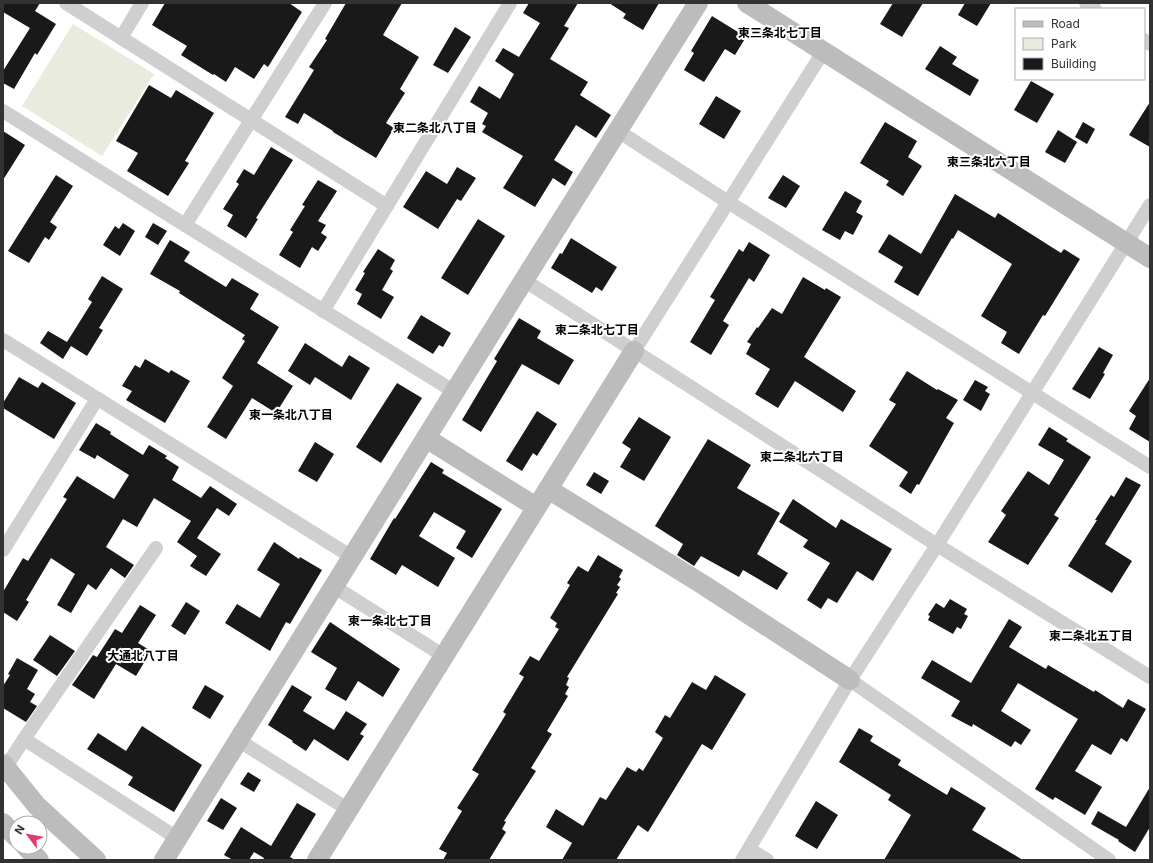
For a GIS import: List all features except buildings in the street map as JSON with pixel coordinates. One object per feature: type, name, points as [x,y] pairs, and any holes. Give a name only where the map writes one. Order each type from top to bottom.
[{"type":"street","points":[[66,3],[250,121],[387,206]]},
{"type":"street","points":[[120,38],[142,3]]},
{"type":"street","points":[[185,225],[325,3]]},
{"type":"street","points":[[323,311],[510,3]]},
{"type":"street","points":[[164,860],[333,586],[698,3]]},
{"type":"street","points":[[747,3],[1150,258]]},
{"type":"street","points":[[317,860],[536,507],[823,52]]},
{"type":"street","points":[[3,110],[185,225],[455,392]]},
{"type":"street","points":[[618,131],[728,202],[1150,467]]},
{"type":"street","points":[[767,860],[745,854],[850,680],[937,545],[1150,205]]},
{"type":"street","points":[[524,280],[937,545],[1150,677]]},
{"type":"street","points":[[3,340],[352,557]]},
{"type":"street","points":[[3,550],[97,399]]},
{"type":"street","points":[[426,438],[536,507]]},
{"type":"street","points":[[548,489],[709,588],[850,680],[1109,860]]},
{"type":"street","points":[[96,860],[37,806],[4,766],[156,548]]},
{"type":"street","points":[[333,586],[444,656]]},
{"type":"street","points":[[24,739],[177,838]]},
{"type":"street","points":[[238,740],[349,810]]},
{"type":"green space","points":[[73,24],[154,74],[102,156],[22,106]]},
{"type":"district","name":"東三条北七丁目","points":[[780,33]]},
{"type":"district","name":"東二条北八丁目","points":[[435,128]]},
{"type":"district","name":"東三条北六丁目","points":[[989,162]]},
{"type":"district","name":"東二条北七丁目","points":[[597,330]]},
{"type":"district","name":"東一条北八丁目","points":[[291,415]]},
{"type":"district","name":"東二条北六丁目","points":[[802,457]]},
{"type":"district","name":"東一条北七丁目","points":[[390,621]]},
{"type":"district","name":"東二条北五丁目","points":[[1091,636]]},
{"type":"district","name":"大通北八丁目","points":[[143,656]]}]
